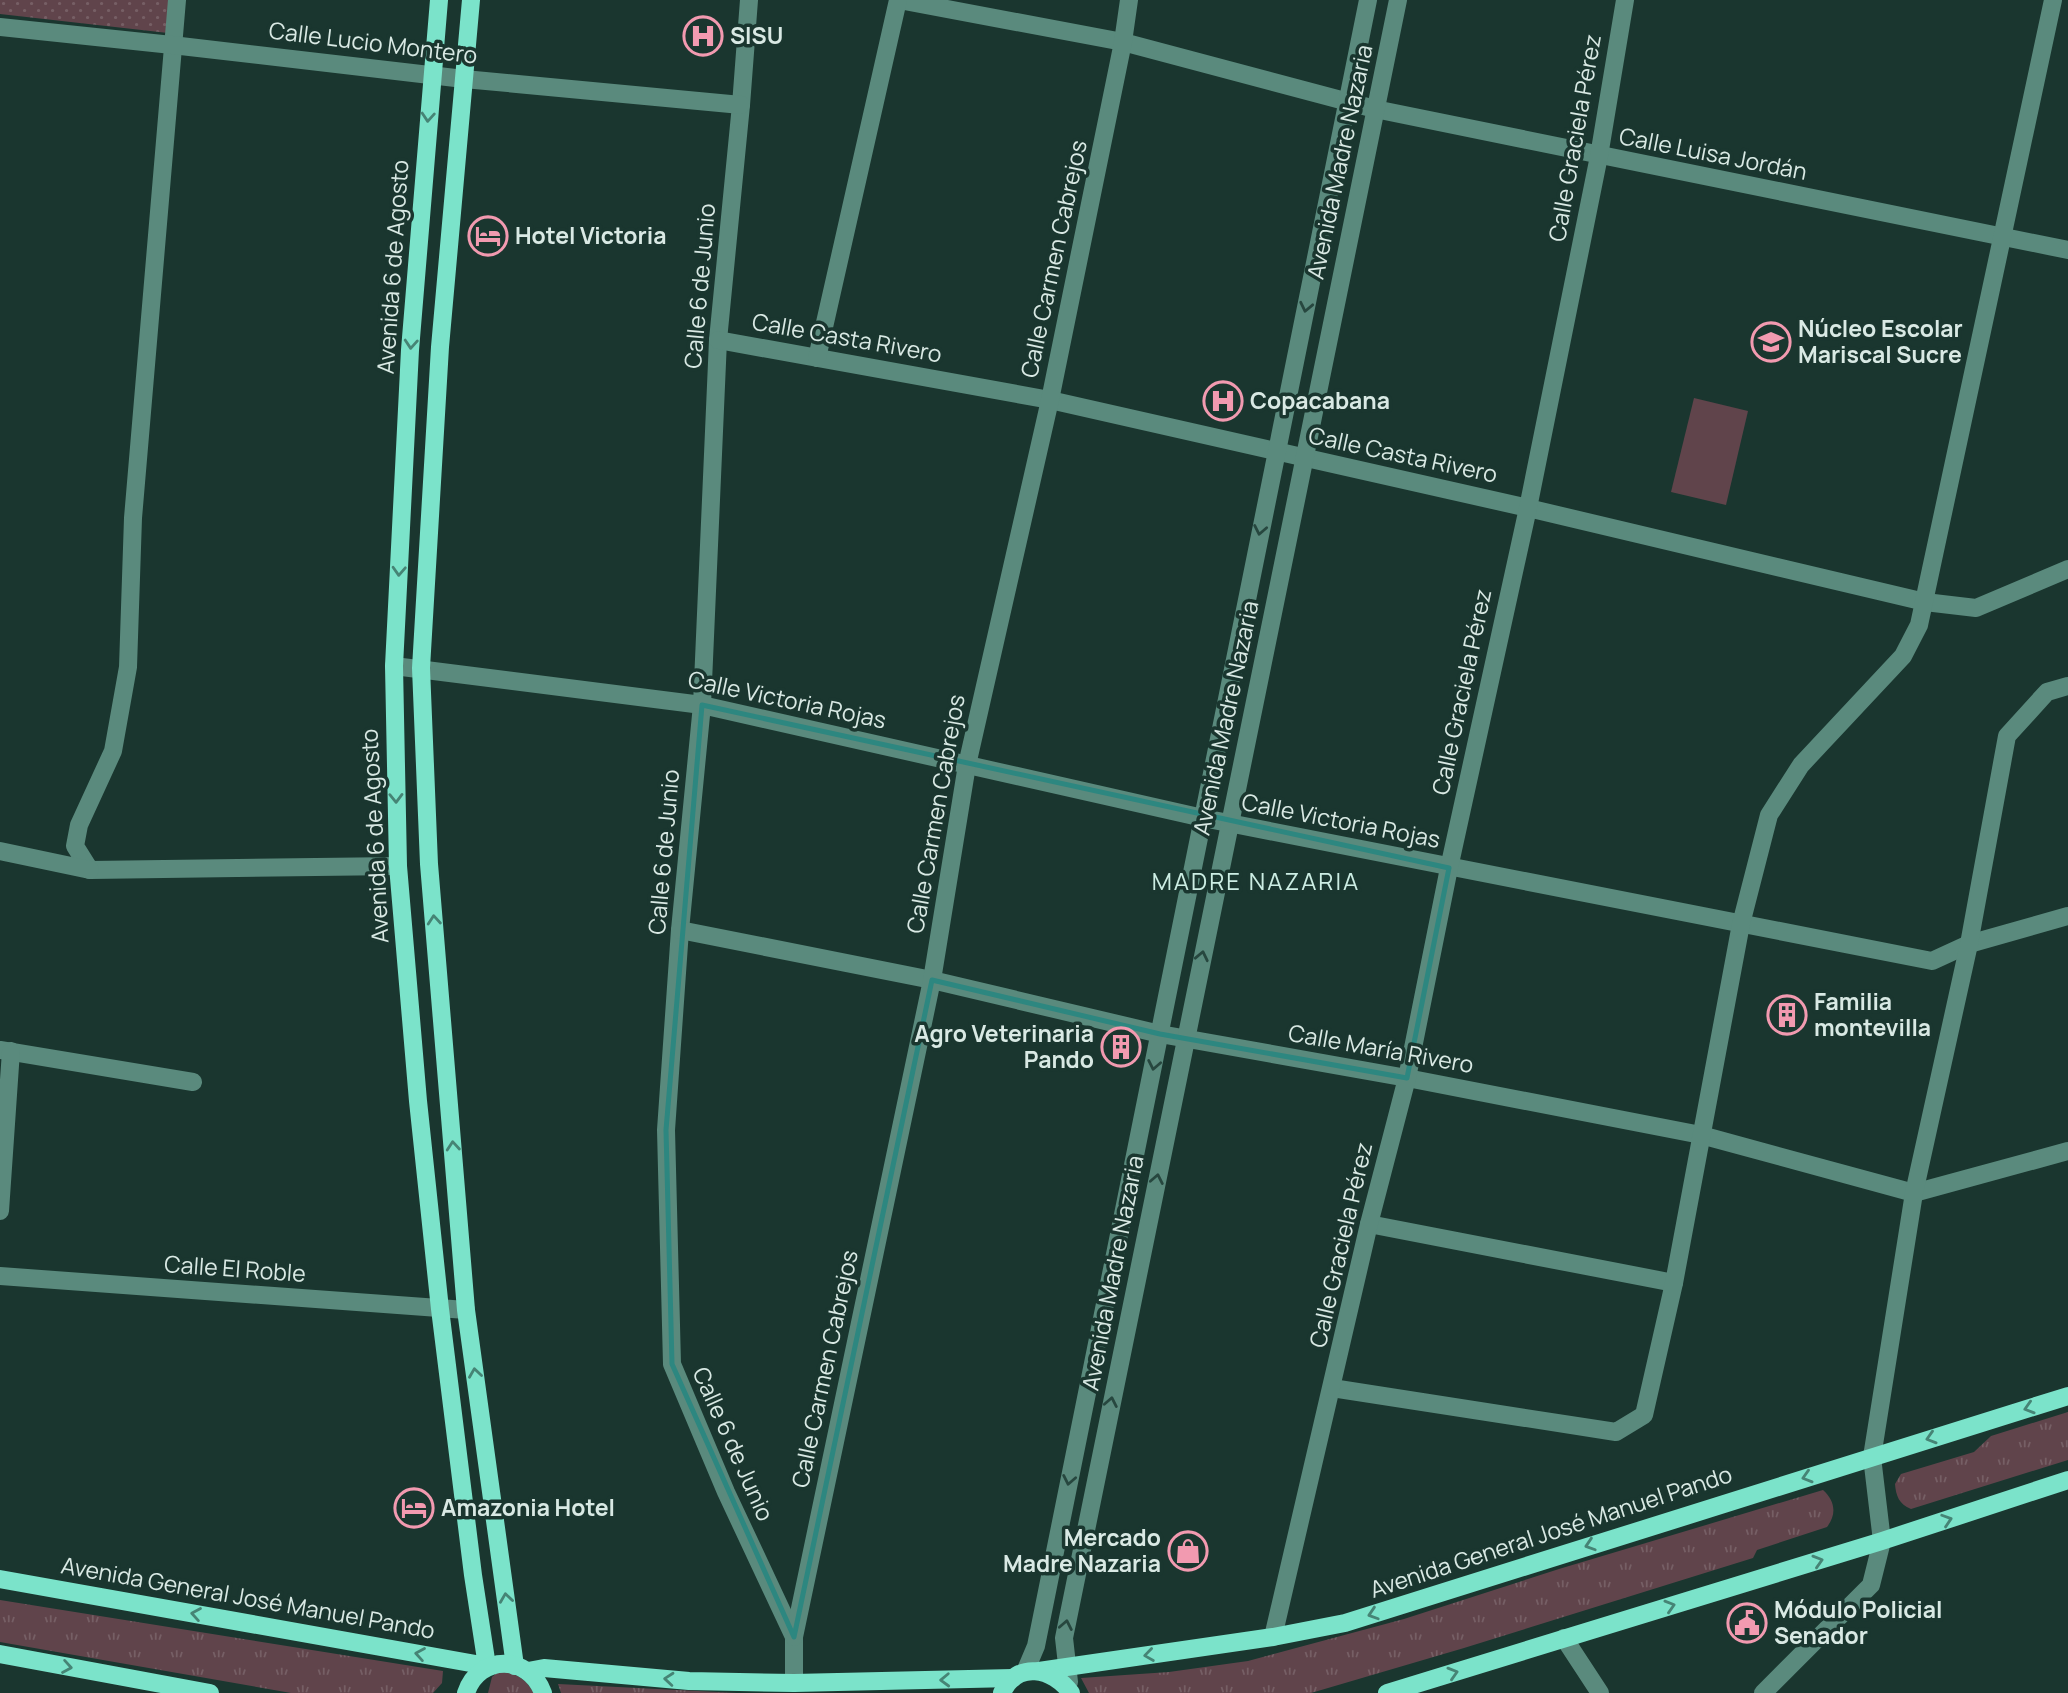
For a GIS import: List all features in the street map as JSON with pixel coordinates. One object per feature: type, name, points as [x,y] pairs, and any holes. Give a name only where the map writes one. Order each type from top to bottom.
[{"type":"main road","name":"Avenida 6 de Agosto","points":[[439,0],[410,350],[394,666],[398,866],[418,1101],[440,1309],[487,1666]]},
{"type":"main road","points":[[471,0],[440,346],[421,668],[429,864],[467,1310],[522,1669],[537,1681],[543,1693]]},
{"type":"main road","name":"Avenida General José Manuel Pando","points":[[0,1579],[487,1666],[501,1664],[522,1669],[544,1668],[689,1681],[794,1683],[1026,1674],[1273,1637],[1345,1623],[2068,1396]]},
{"type":"main road","points":[[1388,1693],[1882,1541],[2068,1480]]},
{"type":"main road","points":[[0,1654],[210,1693]]},
{"type":"main road","points":[[466,1693],[470,1682],[487,1666]]},
{"type":"main road","points":[[1002,1693],[1026,1674],[1052,1674],[1063,1682],[1071,1693]]},
{"type":"street","points":[[90,870],[75,846],[79,825],[113,751],[128,667],[133,518],[177,0]]},
{"type":"street","name":"Calle 6 de Junio","points":[[749,0],[718,340],[702,705],[680,930],[666,1130],[672,1364],[726,1492],[794,1637],[794,1683]]},
{"type":"street","points":[[817,358],[899,0]]},
{"type":"street","name":"Calle Luisa Jordán","points":[[899,0],[1123,42],[1376,109],[2068,250]]},
{"type":"street","name":"Calle Carmen Cabrejos","points":[[794,1637],[932,980],[967,765],[1050,400],[1123,42],[1129,0]]},
{"type":"street","name":"Avenida Madre Nazaria","points":[[1026,1674],[1036,1646],[1368,0]]},
{"type":"street","name":"Avenida Madre Nazaria","points":[[1071,1693],[1064,1637],[1398,0]]},
{"type":"street","name":"Calle Graciela Pérez","points":[[1273,1637],[1369,1224],[1407,1078],[1449,868],[1528,508],[1599,156],[1625,0]]},
{"type":"street","points":[[1332,1388],[1616,1432],[1644,1415],[1674,1283],[1741,925],[1769,815],[1801,765],[1903,656],[1919,625],[2053,0]]},
{"type":"street","name":"Calle Lucio Montero","points":[[0,27],[464,79],[741,105]]},
{"type":"street","name":"Calle Casta Rivero","points":[[718,340],[1050,400],[1925,601],[1976,608],[2068,569]]},
{"type":"street","name":"Calle Victoria Rojas","points":[[394,666],[702,705],[1229,824],[1932,961],[1969,944],[2068,916]]},
{"type":"street","points":[[1763,1693],[1871,1585],[1882,1541],[1872,1457],[1914,1193],[1969,944],[2007,736],[2047,692],[2068,686]]},
{"type":"street","points":[[0,851],[90,870],[398,866]]},
{"type":"street","name":"Calle María Rivero","points":[[680,930],[932,980],[1160,1034],[1701,1135],[1914,1193]]},
{"type":"street","points":[[0,1211],[5,1051],[193,1082]]},
{"type":"street","points":[[1914,1193],[2068,1151]]},
{"type":"street","points":[[1369,1224],[1674,1283]]},
{"type":"street","name":"Calle El Roble","points":[[0,1276],[467,1310]]},
{"type":"street","points":[[1564,1638],[1600,1693]]},
{"type":"highlighted area","points":[[702,705],[1449,868],[1407,1078],[1160,1034],[932,980],[794,1637],[672,1364],[666,1130]]},
{"type":"green space","points":[[0,0],[171,0],[168,33],[0,14]]},
{"type":"green space","points":[[1694,398],[1748,411],[1726,505],[1671,492]]},
{"type":"green space","points":[[2068,1412],[2068,1460],[1911,1509],[1899,1499],[1895,1484],[1901,1474],[1974,1452],[1991,1436]]},
{"type":"green space","points":[[1823,1490],[1833,1508],[1827,1527],[1757,1550],[1753,1558],[1311,1693],[1089,1693],[1081,1678],[1169,1672],[1248,1661],[1404,1619],[1559,1569]]},
{"type":"green space","points":[[0,1600],[443,1671],[442,1683],[433,1693],[291,1693],[0,1642]]},
{"type":"green space","points":[[499,1671],[520,1677],[534,1693],[488,1693],[492,1677]]},
{"type":"green space","points":[[558,1684],[737,1693],[561,1693]]},
{"type":"place","name":"SISU","points":[[703,36]]},
{"type":"place","name":"Hotel Victoria","points":[[488,236]]},
{"type":"place","name":"Núcleo Escolar Mariscal Sucre","points":[[1771,342]]},
{"type":"place","name":"Copacabana","points":[[1223,401]]},
{"type":"place","name":"Familia montevilla","points":[[1787,1015]]},
{"type":"place","name":"Agro Veterinaria Pando","points":[[1121,1047]]},
{"type":"place","name":"Amazonia Hotel","points":[[414,1508]]},
{"type":"place","name":"Mercado Madre Nazaria","points":[[1188,1551]]},
{"type":"place","name":"Módulo Policial Senador","points":[[1747,1623]]},
{"type":"district","name":"MADRE NAZARIA","points":[[1256,882]]}]
